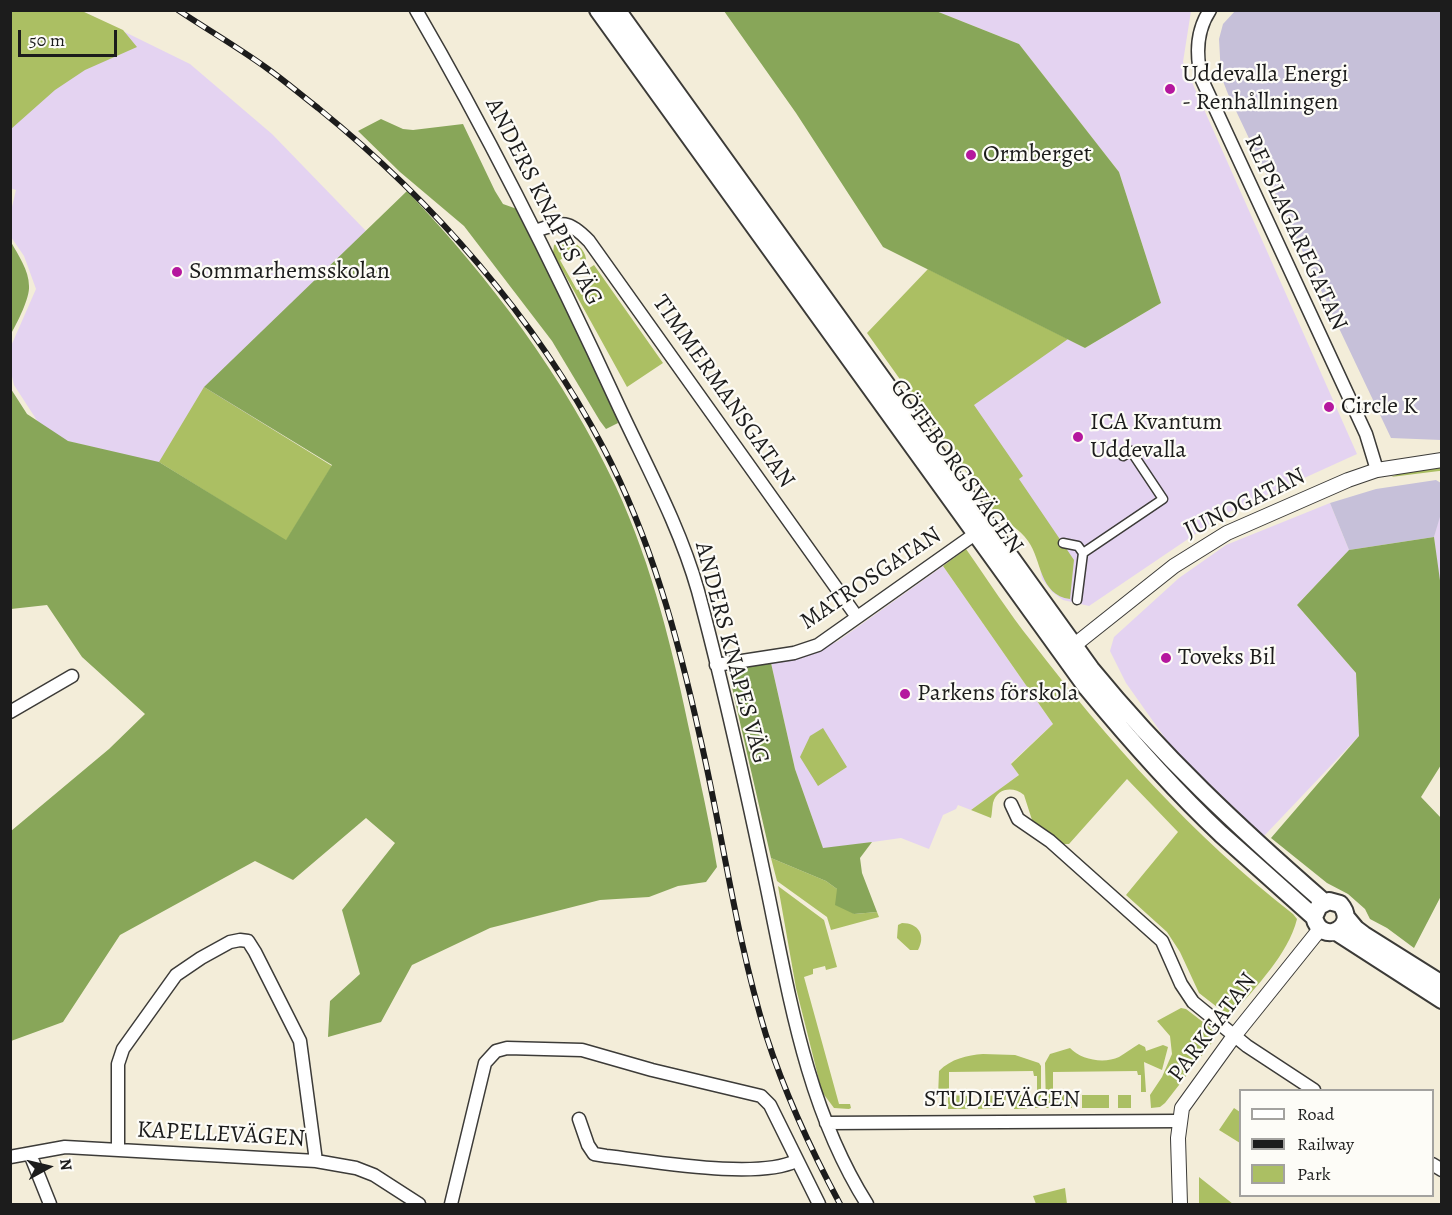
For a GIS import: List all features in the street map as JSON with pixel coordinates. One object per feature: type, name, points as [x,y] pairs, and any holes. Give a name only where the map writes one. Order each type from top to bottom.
[{"type":"main road","name":"GÖTEBORGSVÄGEN","points":[[598,10],[975,534],[1068,651],[1221,810],[1324,902],[1337,903],[1356,929],[1442,984]]},
{"type":"main road","name":"GÖTEBORGSVÄGEN","points":[[617,10],[1129,739],[1220,833],[1323,926],[1442,1000]]},
{"type":"main road","points":[[1324,902],[1317,908],[1323,926],[1342,927],[1346,916]]},
{"type":"street","name":"ANDERS KNAPES VÄG","points":[[416,10],[463,92],[572,305],[689,562],[716,665],[764,871],[796,1030],[812,1086],[826,1123],[854,1184],[867,1204]]},
{"type":"street","name":"REPSLAGAREGATAN","points":[[1210,10],[1202,26],[1198,43],[1198,64],[1202,80],[1366,435],[1377,470]]},
{"type":"street","name":"TIMMERMANSGATAN","points":[[535,231],[554,224],[562,224],[575,229],[589,241],[857,617]]},
{"type":"street","points":[[1083,554],[1163,499],[1131,451],[1123,456]]},
{"type":"street","name":"JUNOGATAN","points":[[1068,651],[1174,566],[1227,533],[1348,480],[1377,470],[1442,460]]},
{"type":"street","name":"MATROSGATAN","points":[[716,665],[802,650],[818,645],[975,534]]},
{"type":"street","points":[[1064,543],[1078,546],[1083,554],[1077,600]]},
{"type":"street","points":[[10,712],[72,676]]},
{"type":"street","points":[[1011,804],[1018,819],[1050,841],[1157,936],[1165,947],[1187,994],[1194,1002],[1234,1036],[1313,1089]]},
{"type":"street","name":"PARKGATAN","points":[[1180,1204],[1179,1121],[1182,1108],[1234,1036],[1323,926]]},
{"type":"street","points":[[118,1150],[118,1064],[123,1048],[176,975],[230,942],[240,940],[248,941],[300,1041],[316,1161]]},
{"type":"street","points":[[451,1204],[485,1063],[496,1051],[507,1048],[582,1050],[652,1070],[761,1096],[770,1105],[819,1204]]},
{"type":"street","points":[[579,1119],[588,1145],[594,1154],[736,1169],[777,1166],[796,1161]]},
{"type":"street","name":"STUDIEVÄGEN","points":[[826,1123],[1179,1121]]},
{"type":"street","name":"KAPELLEVÄGEN","points":[[10,1157],[65,1147],[316,1161],[356,1168],[374,1175],[418,1204]]},
{"type":"street","points":[[30,1154],[50,1204]]},
{"type":"shaded area","name":"Sommarhemsskolan","points":[[10,11],[82,11],[190,64],[272,134],[366,231],[205,387],[331,466],[158,463],[47,436],[14,385],[11,372],[11,346],[36,289],[24,256],[11,237],[11,211],[16,190],[10,188]]},
{"type":"shaded area","points":[[936,11],[1191,11],[1183,62],[1357,454],[1225,514],[1089,606],[1063,600],[1052,592],[1042,579],[1037,552],[1029,538],[927,409],[1046,328],[1085,348],[1161,303],[1119,172],[1019,44]]},
{"type":"shaded area","points":[[1235,11],[1441,11],[1441,440],[1391,438],[1221,76],[1219,39],[1223,24]]},
{"type":"shaded area","points":[[1436,480],[1441,483],[1442,510],[1434,537],[1349,550],[1330,503],[1376,489]]},
{"type":"shaded area","points":[[1330,503],[1349,550],[1297,605],[1356,673],[1359,736],[1264,836],[1172,748],[1126,683],[1110,651],[1114,637],[1179,578],[1226,545]]},
{"type":"shaded area","points":[[1441,510],[1441,595],[1434,537]]},
{"type":"shaded area","name":"Parkens förskola","points":[[943,566],[1053,724],[1011,763],[1019,775],[971,810],[958,805],[956,809],[943,815],[929,849],[901,838],[823,849],[795,769],[771,663],[817,651],[838,641]]},
{"type":"green space","points":[[11,10],[82,11],[123,30],[137,47],[85,70],[55,90],[11,129]]},
{"type":"green space","points":[[724,11],[936,11],[1019,44],[1119,172],[1161,303],[1085,348],[883,247],[796,113]]},
{"type":"green space","points":[[381,119],[403,129],[413,130],[463,124],[495,191],[503,204],[517,209],[531,235],[614,407],[618,423],[606,429],[552,341],[464,226],[400,172],[358,131]]},
{"type":"green space","points":[[407,191],[468,259],[523,331],[574,407],[616,487],[641,548],[661,610],[684,706],[717,867],[706,882],[678,886],[649,897],[600,900],[490,928],[412,965],[381,1022],[328,1037],[330,1001],[360,974],[342,910],[395,843],[366,818],[293,880],[255,861],[120,935],[63,1022],[11,1041],[11,831],[109,749],[145,714],[82,657],[47,605],[11,609],[11,389],[27,414],[68,441],[159,462],[286,540],[332,465],[204,387]]},
{"type":"green space","points":[[565,240],[579,246],[586,259],[583,263],[575,251],[560,260],[577,290],[595,280],[588,269],[594,265],[663,363],[627,387],[553,253],[554,245]]},
{"type":"green space","points":[[11,242],[25,268],[29,280],[29,291],[11,334]]},
{"type":"green space","points":[[928,269],[1068,339],[974,405],[1023,476],[1019,479],[1074,560],[1070,599],[1052,591],[1028,541],[996,514],[867,333]]},
{"type":"green space","points":[[204,387],[332,466],[286,541],[159,462]]},
{"type":"green space","points":[[1441,467],[1441,471],[1391,477],[1404,472]]},
{"type":"green space","points":[[1434,537],[1442,595],[1441,765],[1421,797],[1441,818],[1441,896],[1414,948],[1387,928],[1370,919],[1365,909],[1348,894],[1327,883],[1271,838],[1359,736],[1356,673],[1297,605],[1349,550]]},
{"type":"green space","points":[[966,549],[1023,631],[1122,751],[1221,853],[1297,919],[1293,932],[1279,957],[1233,1014],[1226,1014],[1199,993],[1180,952],[1167,932],[1126,895],[1178,832],[1127,779],[1069,844],[1062,844],[1032,820],[1024,795],[1015,790],[1006,790],[998,794],[993,803],[991,818],[971,810],[1019,775],[1011,764],[1053,724],[943,566]]},
{"type":"green space","points":[[771,663],[795,769],[823,848],[872,842],[860,858],[862,873],[877,912],[854,914],[835,905],[837,889],[826,881],[771,858],[728,670]]},
{"type":"green space","points":[[823,728],[847,767],[818,786],[800,757],[810,736]]},
{"type":"green space","points":[[771,858],[826,881],[837,889],[854,914],[877,912],[879,917],[831,930],[827,917],[777,881]]},
{"type":"green space","points":[[778,886],[824,920],[837,967],[826,970],[825,966],[813,969],[813,974],[804,977],[839,1104],[850,1104],[849,1109],[834,1108],[822,1092],[796,988]]},
{"type":"green space","points":[[902,923],[913,925],[919,931],[921,940],[918,950],[910,950],[897,938],[898,925]]},
{"type":"green space","points":[[1181,1008],[1186,1009],[1212,1029],[1214,1040],[1165,1103],[1160,1107],[1151,1108],[1150,1095],[1162,1077],[1172,1054],[1170,1036],[1157,1021]]},
{"type":"green space","points":[[1139,1044],[1145,1047],[1146,1051],[1163,1045],[1168,1047],[1162,1070],[1144,1062],[1146,1092],[1141,1092],[1141,1075],[1138,1075],[1137,1071],[1053,1072],[1053,1095],[1072,1095],[1072,1108],[1046,1108],[1045,1063],[1050,1054],[1070,1048],[1086,1058],[1107,1060],[1119,1057]]},
{"type":"green space","points":[[983,1054],[1015,1055],[1039,1063],[1041,1066],[1041,1108],[1035,1108],[1037,1076],[1034,1076],[1033,1071],[949,1072],[949,1095],[968,1096],[968,1109],[948,1109],[948,1097],[938,1097],[939,1071],[960,1058]]},
{"type":"green space","points":[[1006,1095],[1005,1108],[978,1109],[978,1096]]},
{"type":"green space","points":[[1014,1095],[1027,1095],[1027,1109],[1014,1109]]},
{"type":"green space","points":[[1082,1095],[1109,1095],[1109,1108],[1082,1108]]},
{"type":"green space","points":[[1118,1095],[1131,1095],[1131,1108],[1118,1108]]},
{"type":"green space","points":[[1234,1108],[1239,1111],[1239,1142],[1219,1130]]},
{"type":"green space","points":[[1199,1177],[1233,1204],[1199,1204]]},
{"type":"green space","points":[[1065,1188],[1067,1204],[1036,1204],[1033,1196]]},
{"type":"railway","points":[[178,10],[281,78],[402,182],[441,222],[514,308],[577,400],[621,483],[661,590],[700,737],[755,998],[766,1035],[799,1121],[840,1204]]},
{"type":"place","name":"Uddevalla Energi - Renhållningen","points":[[1170,89]]},
{"type":"place","name":"Ormberget","points":[[971,155]]},
{"type":"place","name":"Sommarhemsskolan","points":[[177,272]]},
{"type":"place","name":"Circle K","points":[[1329,407]]},
{"type":"place","name":"ICA Kvantum Uddevalla","points":[[1078,437]]},
{"type":"place","name":"Toveks Bil","points":[[1166,658]]},
{"type":"place","name":"Parkens förskola","points":[[905,694]]}]
